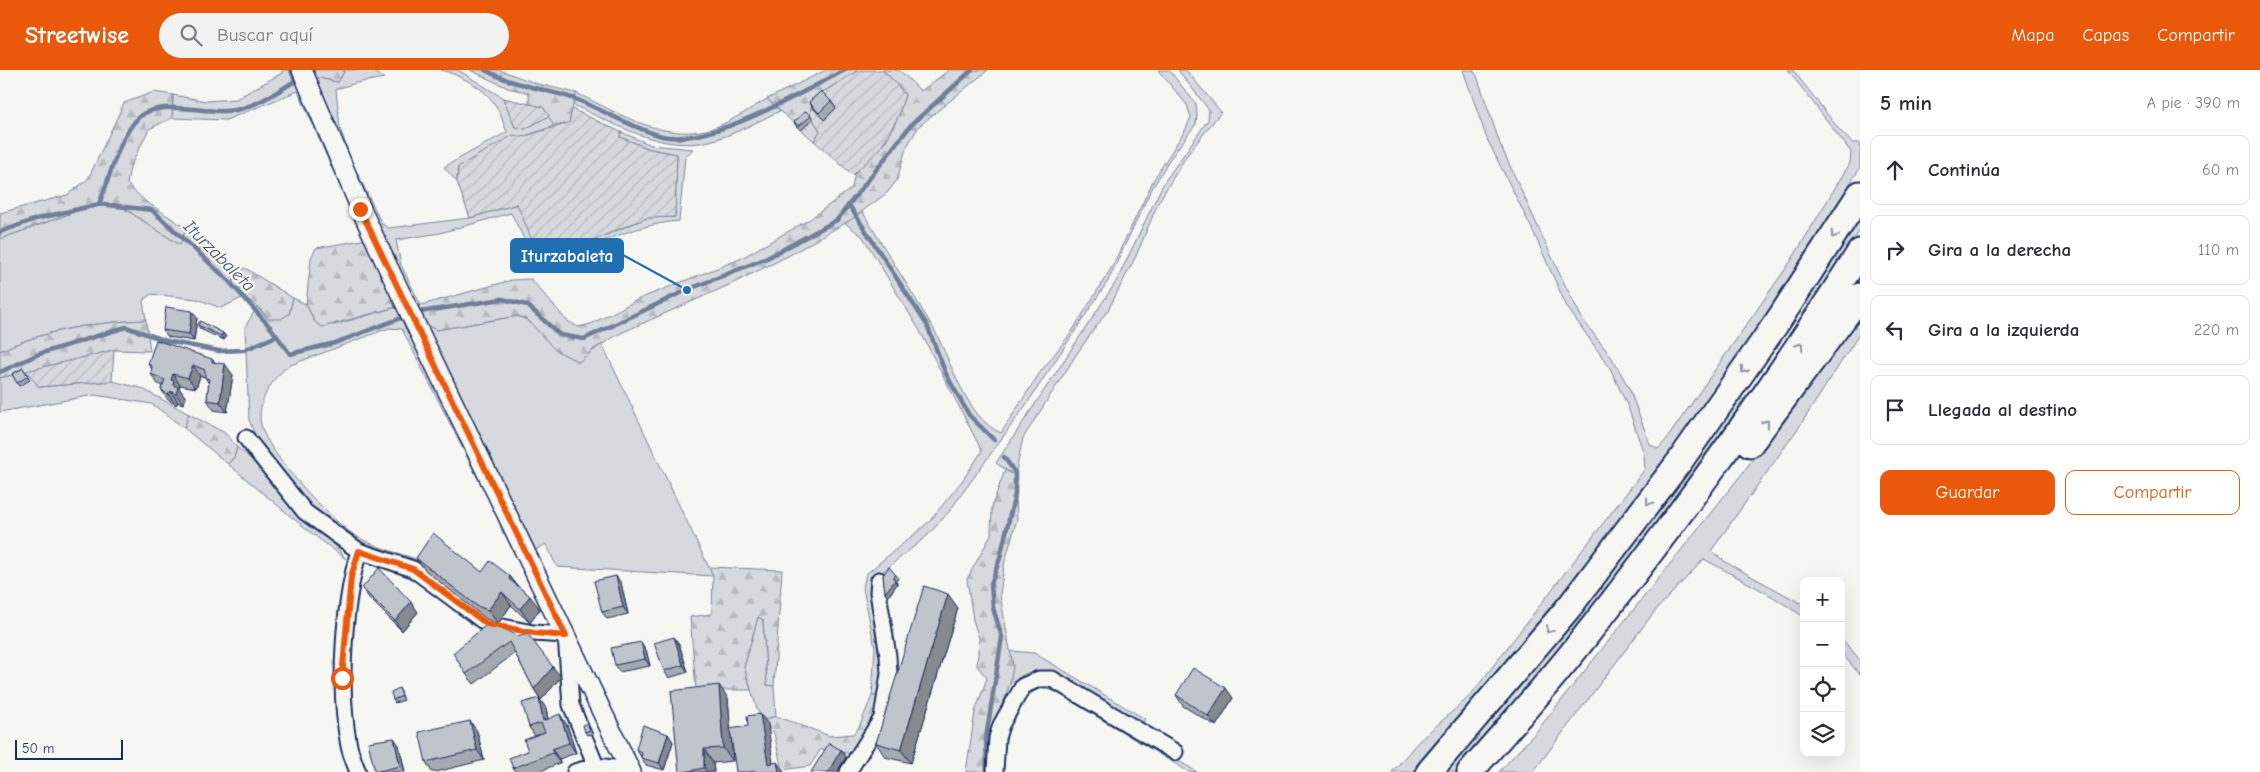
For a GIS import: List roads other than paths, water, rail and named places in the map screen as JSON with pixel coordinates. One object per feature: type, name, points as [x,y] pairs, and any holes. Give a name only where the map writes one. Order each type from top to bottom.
[{"type":"highway","points":[[1430,772],[1570,606],[1680,461],[1780,318],[1860,194]]},
{"type":"highway","points":[[1470,772],[1580,644],[1699,489],[1804,340],[1860,252]]},
{"type":"highway","points":[[1480,772],[1549,701],[1771,417],[1860,296]]},
{"type":"street","points":[[304,76],[381,252],[631,771]]},
{"type":"street","points":[[246,438],[305,512],[359,551],[413,569],[487,624],[534,633],[566,636]]},
{"type":"street","points":[[358,772],[349,747],[342,678],[351,577],[359,551]]},
{"type":"street","points":[[848,772],[882,718],[889,674],[878,592],[879,580]]},
{"type":"street","points":[[566,636],[572,705],[596,766]]},
{"type":"street","points":[[995,772],[997,738],[1001,725],[1023,686],[1039,679],[1052,679],[1175,752]]},
{"type":"street","points":[[575,772],[596,766],[631,771]]},
{"type":"waterway","points":[[291,70],[295,81]]},
{"type":"waterway","points":[[485,70],[518,83],[575,99],[651,133],[662,136],[682,137],[730,126],[781,103],[845,70]]},
{"type":"waterway","name":"Iturzabaleta","points":[[420,312],[502,299],[527,305],[560,335],[584,339],[687,290],[767,258],[837,220],[911,125],[972,70]]},
{"type":"waterway","points":[[99,204],[125,136],[139,117],[149,111],[160,108],[216,111],[240,109],[264,100],[301,77]]},
{"type":"waterway","name":"Iturzabaleta","points":[[0,232],[36,219],[99,204],[152,210],[226,278],[271,328],[290,354],[335,343],[401,318]]},
{"type":"waterway","points":[[849,205],[927,325],[946,374],[969,415],[994,440]]},
{"type":"waterway","points":[[0,372],[39,354],[126,327],[167,341],[219,351],[244,350],[277,336]]},
{"type":"waterway","points":[[987,772],[986,738],[1002,637],[993,608],[991,584],[1000,558],[1015,494],[1015,473],[1004,457]]},
{"type":"place","name":"Iturzabaleta","points":[[687,290]]}]
